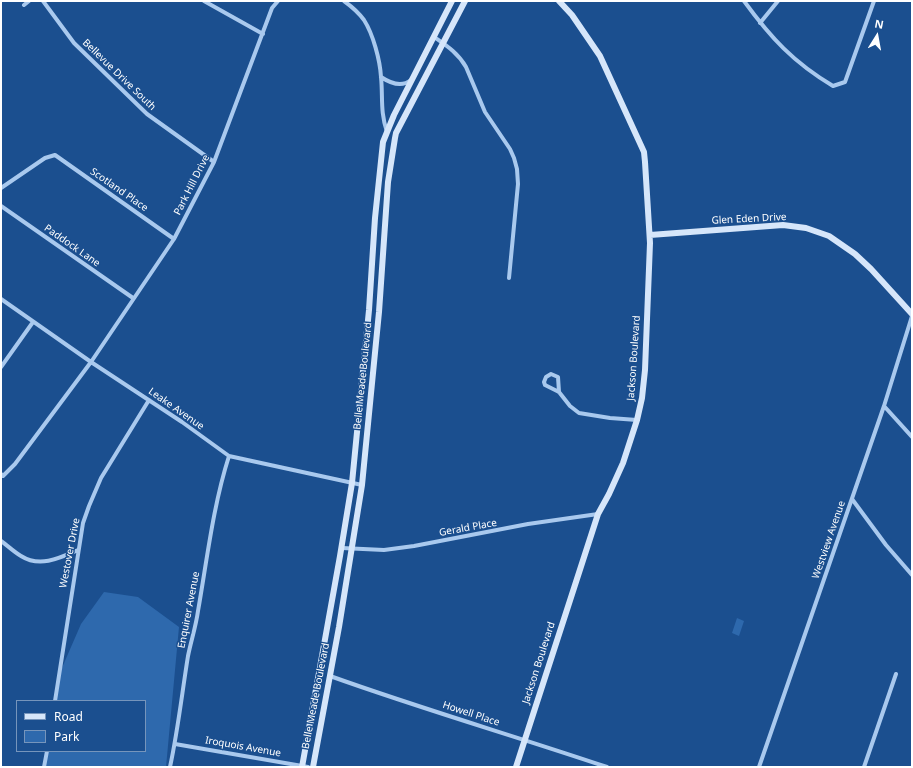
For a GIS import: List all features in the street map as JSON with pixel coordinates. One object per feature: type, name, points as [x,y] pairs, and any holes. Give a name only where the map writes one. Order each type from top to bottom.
[{"type":"main road","name":"Belle Meade Boulevard","points":[[304,767],[352,482],[383,142],[452,1]]},
{"type":"main road","name":"Belle Meade Boulevard","points":[[313,767],[353,549],[362,485],[376,347],[388,182],[396,135],[465,1]]},
{"type":"main road","name":"Jackson Boulevard","points":[[516,767],[598,514],[623,463],[637,420],[642,398],[645,370],[650,235],[644,152],[600,56],[572,16],[559,1]]},
{"type":"main road","points":[[413,79],[421,84]]},
{"type":"main road","points":[[387,132],[396,135]]},
{"type":"main road","name":"Glen Eden Drive","points":[[650,235],[783,225],[806,228],[829,236],[855,254],[871,269],[912,315]]},
{"type":"main road","points":[[365,346],[376,347]]},
{"type":"main road","points":[[362,378],[373,378]]},
{"type":"main road","points":[[319,674],[330,676]]},
{"type":"street","points":[[24,5],[29,1]]},
{"type":"street","name":"Bellevue Drive South","points":[[43,1],[74,43],[147,114],[214,162]]},
{"type":"street","points":[[204,1],[263,34]]},
{"type":"street","name":"Park Hill Drive","points":[[1,474],[3,476],[15,464],[91,362],[174,239],[214,162],[272,8],[278,1]]},
{"type":"street","points":[[344,1],[351,6],[364,21],[375,49],[381,77],[383,120],[387,132]]},
{"type":"street","points":[[744,1],[760,23],[787,53],[814,75],[833,86],[845,82],[874,1]]},
{"type":"street","points":[[760,23],[778,1]]},
{"type":"street","points":[[434,37],[455,52],[466,67],[485,112],[510,149],[515,160],[518,184],[508,278]]},
{"type":"street","points":[[381,77],[397,84],[406,84],[413,79]]},
{"type":"street","name":"Scotland Place","points":[[1,188],[45,158],[55,155],[174,239]]},
{"type":"street","name":"Paddock Lane","points":[[1,206],[133,298]]},
{"type":"street","name":"Leake Avenue","points":[[1,299],[229,456],[362,485]]},
{"type":"street","name":"Westview Avenue","points":[[759,767],[852,499],[860,471],[884,406],[912,315]]},
{"type":"street","points":[[1,367],[33,322]]},
{"type":"street","points":[[559,392],[558,377],[551,374],[546,377],[544,382],[545,385],[559,392],[570,406],[579,412],[610,418],[637,420]]},
{"type":"street","name":"Westover Drive","points":[[55,700],[83,523],[101,478],[149,400]]},
{"type":"street","points":[[884,406],[912,437]]},
{"type":"street","name":"Enquirer Avenue","points":[[170,767],[220,486],[229,456]]},
{"type":"street","points":[[852,499],[886,545],[912,575]]},
{"type":"street","name":"Gerald Place","points":[[342,548],[379,550],[414,546],[528,524],[598,514]]},
{"type":"street","points":[[1,541],[22,557],[35,562],[53,560],[78,550]]},
{"type":"street","points":[[864,767],[896,674]]},
{"type":"street","name":"Howell Place","points":[[330,676],[374,692],[607,767]]},
{"type":"street","name":"Iroquois Avenue","points":[[175,744],[304,767]]},
{"type":"street","points":[[44,767],[47,752]]},
{"type":"green space","points":[[104,592],[138,597],[179,627],[166,767],[44,767],[47,752],[146,752],[146,700],[54,700],[58,677],[81,624]]},
{"type":"green space","points":[[737,618],[744,621],[739,636],[732,633]]}]
